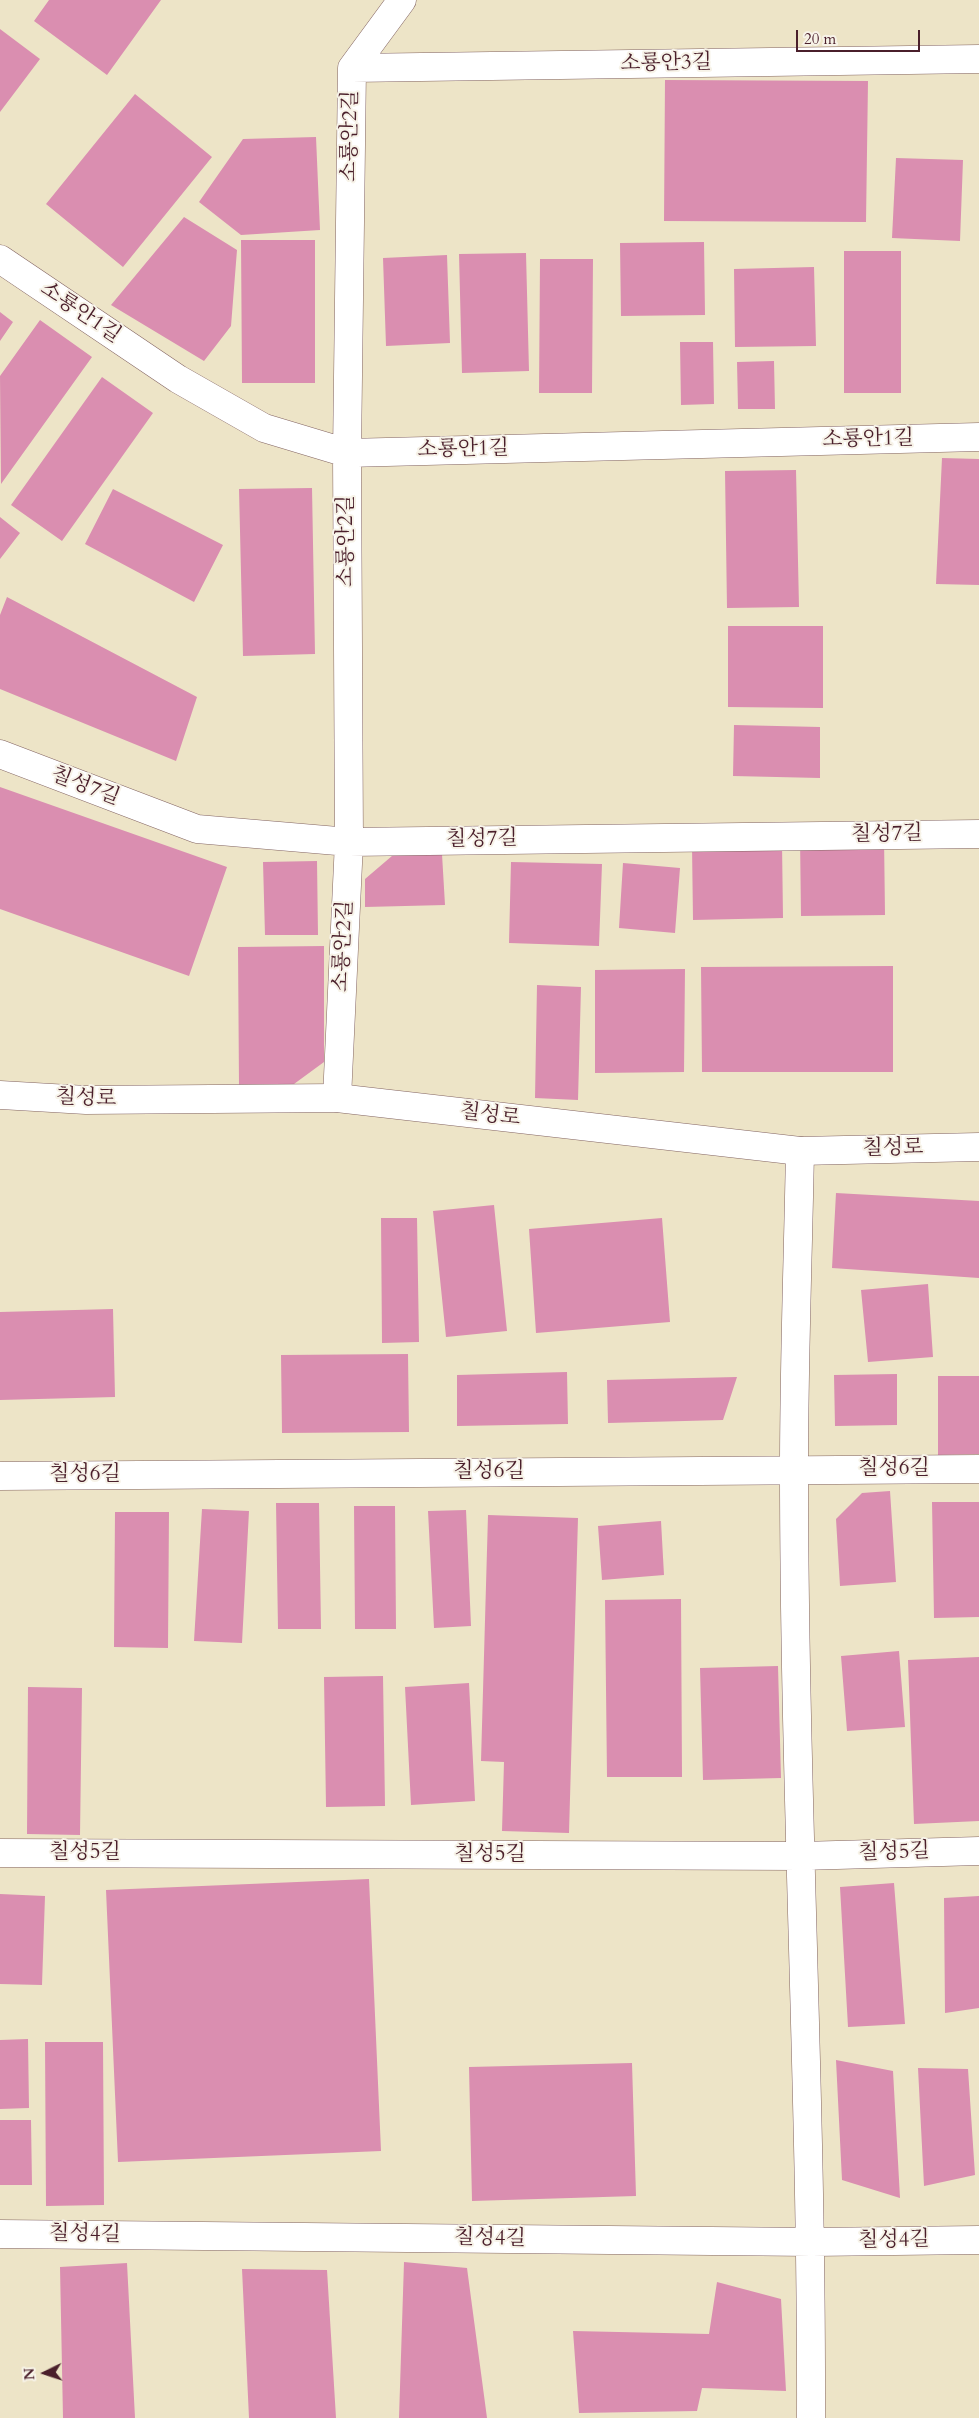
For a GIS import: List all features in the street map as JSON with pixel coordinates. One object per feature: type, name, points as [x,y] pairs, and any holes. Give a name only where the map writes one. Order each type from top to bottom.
[{"type":"street","name":"소룡안2길","points":[[337,1098],[349,842],[347,453],[352,68],[402,0]]},
{"type":"street","name":"소룡안3길","points":[[352,68],[979,59]]},
{"type":"street","name":"소룡안1길","points":[[0,259],[178,379],[264,428],[347,453],[979,437]]},
{"type":"street","name":"칠성7길","points":[[0,754],[197,829],[349,842],[979,834]]},
{"type":"street","name":"칠성로","points":[[0,1094],[86,1100],[337,1098],[800,1151],[979,1147]]},
{"type":"street","points":[[800,1151],[794,1469],[801,1856],[812,2242],[811,2418]]},
{"type":"street","name":"칠성6길","points":[[0,1476],[979,1469]]},
{"type":"street","name":"칠성5길","points":[[0,1853],[801,1856],[979,1851]]},
{"type":"street","name":"칠성4길","points":[[0,2234],[812,2242],[979,2240]]},
{"type":"building","points":[[49,0],[161,0],[107,75],[34,21]]},
{"type":"building","points":[[0,29],[40,59],[0,112]]},
{"type":"building","points":[[665,80],[868,81],[866,222],[664,221]]},
{"type":"building","points":[[135,94],[212,157],[123,267],[46,204]]},
{"type":"building","points":[[316,137],[320,230],[241,235],[199,202],[243,139]]},
{"type":"building","points":[[896,158],[963,160],[960,241],[892,238]]},
{"type":"building","points":[[184,217],[237,250],[231,326],[204,361],[111,305]]},
{"type":"building","points":[[241,240],[315,240],[315,383],[242,383]]},
{"type":"building","points":[[704,242],[705,315],[621,316],[620,243]]},
{"type":"building","points":[[844,251],[901,251],[901,393],[844,393]]},
{"type":"building","points":[[526,253],[529,371],[462,373],[459,254]]},
{"type":"building","points":[[447,255],[450,343],[386,346],[383,258]]},
{"type":"building","points":[[540,259],[593,259],[592,393],[539,393]]},
{"type":"building","points":[[814,267],[816,346],[735,347],[734,269]]},
{"type":"building","points":[[0,312],[13,322],[0,341]]},
{"type":"building","points":[[40,320],[92,357],[1,484],[0,376]]},
{"type":"building","points":[[680,342],[713,342],[714,404],[681,405]]},
{"type":"building","points":[[774,361],[775,409],[738,409],[737,362]]},
{"type":"building","points":[[102,377],[153,413],[62,541],[11,505]]},
{"type":"building","points":[[942,458],[979,459],[979,585],[936,584]]},
{"type":"building","points":[[796,470],[799,607],[727,608],[725,471]]},
{"type":"building","points":[[312,488],[315,654],[243,656],[239,489]]},
{"type":"building","points":[[113,489],[223,545],[194,602],[85,544]]},
{"type":"building","points":[[0,517],[20,533],[0,559]]},
{"type":"building","points":[[7,597],[197,697],[176,761],[0,689],[0,615]]},
{"type":"building","points":[[728,626],[823,626],[823,708],[728,707]]},
{"type":"building","points":[[734,725],[820,727],[820,778],[733,776]]},
{"type":"building","points":[[0,787],[227,867],[189,976],[0,909]]},
{"type":"building","points":[[884,836],[885,915],[801,916],[800,837]]},
{"type":"building","points":[[782,843],[783,918],[693,920],[692,845]]},
{"type":"building","points":[[399,850],[442,854],[445,905],[365,907],[365,879]]},
{"type":"building","points":[[317,861],[318,935],[265,935],[263,862]]},
{"type":"building","points":[[511,862],[602,864],[599,946],[509,943]]},
{"type":"building","points":[[623,863],[680,868],[675,933],[619,928]]},
{"type":"building","points":[[324,946],[324,1062],[294,1084],[239,1085],[238,947]]},
{"type":"building","points":[[893,966],[893,1072],[702,1072],[701,967]]},
{"type":"building","points":[[685,969],[684,1072],[595,1073],[595,970]]},
{"type":"building","points":[[537,985],[581,987],[578,1100],[535,1098]]},
{"type":"building","points":[[836,1193],[979,1201],[979,1278],[832,1268]]},
{"type":"building","points":[[494,1205],[507,1331],[446,1337],[433,1211]]},
{"type":"building","points":[[381,1218],[417,1218],[419,1342],[382,1343]]},
{"type":"building","points":[[662,1218],[670,1322],[536,1333],[529,1229]]},
{"type":"building","points":[[928,1284],[933,1357],[868,1362],[861,1290]]},
{"type":"building","points":[[113,1309],[115,1397],[0,1400],[0,1312]]},
{"type":"building","points":[[408,1354],[409,1432],[282,1433],[281,1355]]},
{"type":"building","points":[[567,1372],[568,1424],[457,1426],[457,1375]]},
{"type":"building","points":[[897,1374],[897,1425],[835,1426],[834,1375]]},
{"type":"building","points":[[938,1376],[979,1376],[979,1454],[938,1455]]},
{"type":"building","points":[[737,1377],[723,1420],[608,1423],[607,1380]]},
{"type":"building","points":[[890,1491],[896,1582],[840,1586],[836,1519],[862,1493]]},
{"type":"building","points":[[932,1502],[979,1502],[979,1617],[934,1618]]},
{"type":"building","points":[[276,1503],[319,1503],[321,1629],[278,1629]]},
{"type":"building","points":[[354,1506],[395,1506],[396,1629],[355,1629]]},
{"type":"building","points":[[202,1509],[249,1511],[242,1643],[194,1641]]},
{"type":"building","points":[[466,1510],[471,1626],[434,1628],[428,1511]]},
{"type":"building","points":[[115,1512],[169,1512],[168,1648],[114,1647]]},
{"type":"building","points":[[488,1515],[578,1518],[569,1833],[502,1831],[504,1762],[481,1761]]},
{"type":"building","points":[[661,1521],[664,1575],[602,1580],[598,1526]]},
{"type":"building","points":[[681,1599],[682,1777],[607,1777],[605,1600]]},
{"type":"building","points":[[899,1651],[905,1727],[847,1731],[841,1656]]},
{"type":"building","points":[[979,1657],[979,1821],[914,1824],[908,1660]]},
{"type":"building","points":[[778,1666],[781,1778],[703,1780],[700,1668]]},
{"type":"building","points":[[383,1676],[385,1806],[326,1807],[324,1677]]},
{"type":"building","points":[[469,1683],[475,1801],[411,1805],[405,1687]]},
{"type":"building","points":[[28,1687],[82,1688],[80,1835],[27,1834]]},
{"type":"building","points":[[369,1879],[381,2151],[118,2162],[106,1890]]},
{"type":"building","points":[[894,1883],[905,2024],[848,2027],[840,1887]]},
{"type":"building","points":[[0,1894],[45,1896],[42,1985],[0,1984]]},
{"type":"building","points":[[979,1896],[979,2008],[945,2013],[944,1898]]},
{"type":"building","points":[[28,2039],[29,2108],[0,2109],[0,2040]]},
{"type":"building","points":[[45,2042],[103,2042],[104,2205],[46,2206]]},
{"type":"building","points":[[836,2060],[893,2071],[900,2198],[842,2180]]},
{"type":"building","points":[[632,2063],[636,2196],[472,2201],[469,2067]]},
{"type":"building","points":[[918,2068],[968,2069],[975,2175],[924,2186]]},
{"type":"building","points":[[0,2120],[31,2120],[32,2185],[0,2185]]},
{"type":"building","points":[[404,2262],[467,2268],[487,2418],[399,2418]]},
{"type":"building","points":[[127,2263],[135,2418],[63,2418],[60,2267]]},
{"type":"building","points":[[242,2269],[327,2270],[336,2418],[249,2418]]},
{"type":"building","points":[[717,2282],[781,2299],[786,2391],[702,2388],[697,2411],[579,2413],[573,2331],[709,2334]]}]
